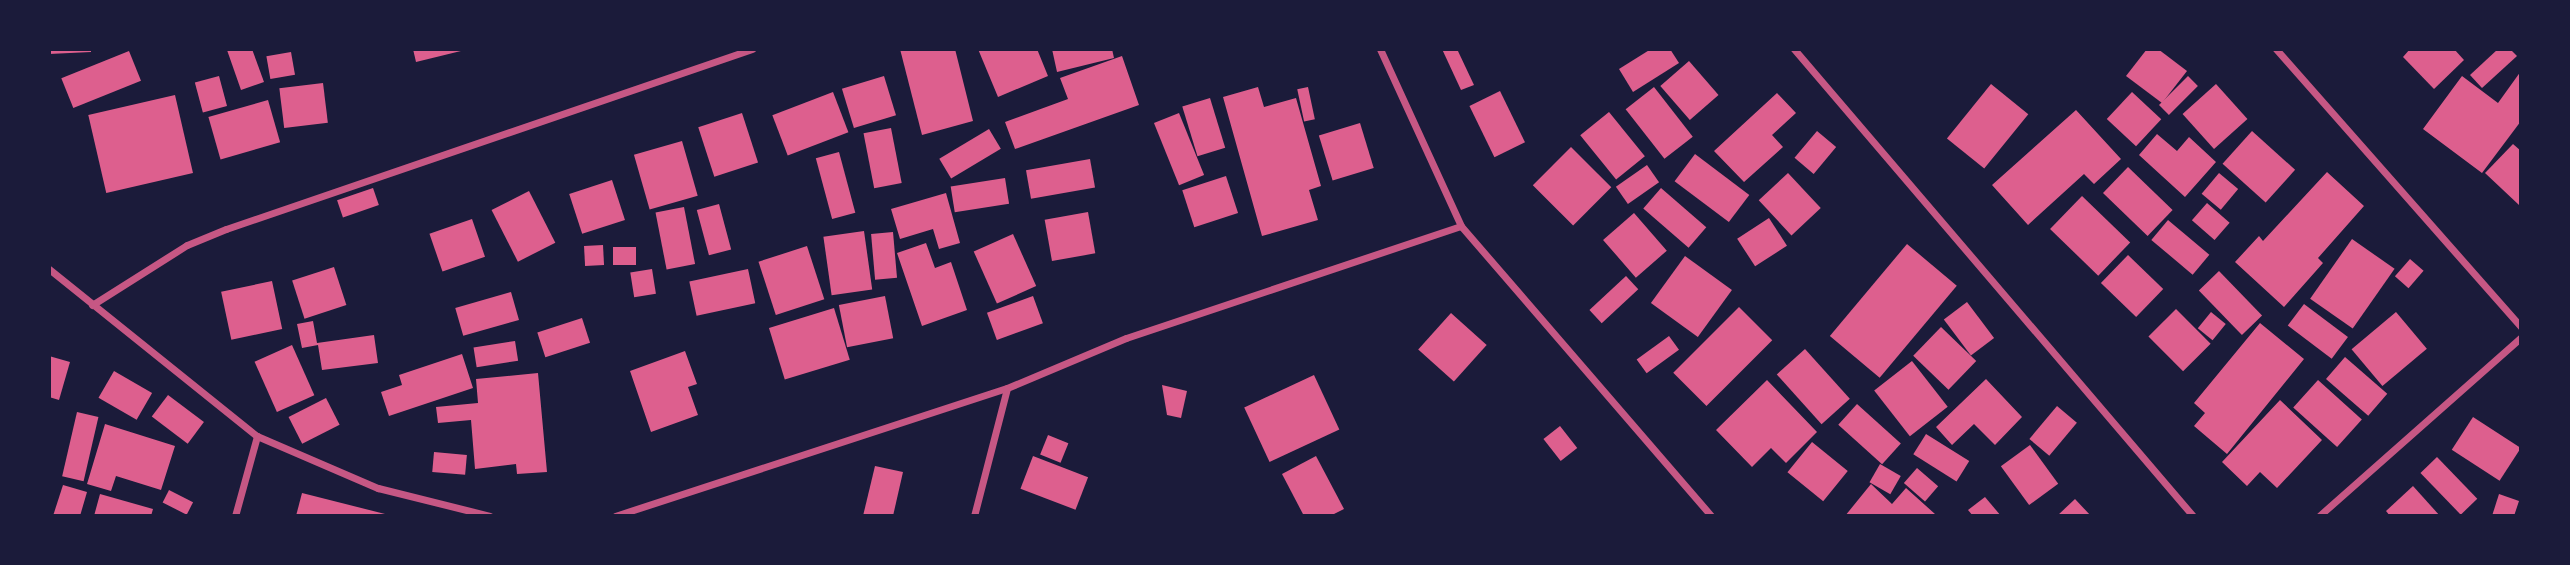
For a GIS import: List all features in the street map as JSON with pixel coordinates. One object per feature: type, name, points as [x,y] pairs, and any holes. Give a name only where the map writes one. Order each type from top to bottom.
[{"type":"street","points":[[92,305],[187,246],[226,229],[752,49]]},
{"type":"street","points":[[1380,49],[1461,226],[1711,516]]},
{"type":"street","points":[[1794,49],[2193,516]]},
{"type":"street","points":[[2276,49],[2521,327]]},
{"type":"street","points":[[615,516],[1007,388],[1126,338],[1461,226]]},
{"type":"street","points":[[49,269],[257,436],[378,488],[490,516]]},
{"type":"street","points":[[2319,516],[2521,337]]},
{"type":"street","points":[[974,516],[1007,388]]},
{"type":"street","points":[[235,516],[257,436]]},
{"type":"building","points":[[49,49],[91,49],[91,52],[49,54]]},
{"type":"building","points":[[252,49],[264,82],[241,90],[227,50]]},
{"type":"building","points":[[413,49],[465,49],[465,50],[416,62]]},
{"type":"building","points":[[900,49],[955,49],[973,121],[922,135]]},
{"type":"building","points":[[978,49],[1037,49],[1048,76],[998,97]]},
{"type":"building","points":[[1052,49],[1112,49],[1114,58],[1057,72]]},
{"type":"building","points":[[1442,49],[1457,49],[1474,85],[1461,90]]},
{"type":"building","points":[[1651,49],[1670,49],[1679,63],[1633,92],[1619,69]]},
{"type":"building","points":[[2147,49],[2158,49],[2187,71],[2162,103],[2126,76]]},
{"type":"building","points":[[2410,49],[2454,49],[2464,60],[2434,89],[2403,57]]},
{"type":"building","points":[[2498,49],[2510,49],[2517,56],[2482,88],[2470,75]]},
{"type":"building","points":[[129,51],[141,81],[73,108],[61,78]]},
{"type":"building","points":[[291,52],[295,75],[270,79],[266,56]]},
{"type":"building","points":[[1122,56],[1139,105],[1015,149],[1005,122],[1068,99],[1060,78]]},
{"type":"building","points":[[1689,61],[1719,95],[1690,120],[1660,86]]},
{"type":"building","points":[[2521,71],[2521,121],[2482,173],[2423,129],[2462,76],[2498,103]]},
{"type":"building","points":[[219,76],[227,106],[203,112],[195,82]]},
{"type":"building","points":[[884,76],[896,115],[854,128],[842,89]]},
{"type":"building","points":[[2188,76],[2198,86],[2169,115],[2159,105]]},
{"type":"building","points":[[323,83],[328,123],[284,128],[279,88]]},
{"type":"building","points":[[1991,84],[2028,114],[1984,169],[1947,138]]},
{"type":"building","points":[[2216,84],[2247,119],[2214,149],[2183,114]]},
{"type":"building","points":[[1258,87],[1264,107],[1296,98],[1321,186],[1309,190],[1318,220],[1262,236],[1223,97]]},
{"type":"building","points":[[1308,87],[1315,119],[1304,122],[1297,89]]},
{"type":"building","points":[[1654,87],[1693,137],[1664,159],[1626,109]]},
{"type":"building","points":[[1500,91],[1525,142],[1494,157],[1469,106]]},
{"type":"building","points":[[833,92],[848,132],[788,155],[772,115]]},
{"type":"building","points":[[2132,92],[2161,119],[2136,146],[2107,119]]},
{"type":"building","points":[[1777,93],[1796,113],[1772,135],[1783,147],[1744,182],[1714,151]]},
{"type":"building","points":[[175,95],[193,173],[106,193],[88,115]]},
{"type":"building","points":[[1210,98],[1225,148],[1197,156],[1182,106]]},
{"type":"building","points":[[268,100],[280,142],[221,159],[208,117]]},
{"type":"building","points":[[2076,110],[2121,159],[2094,184],[2084,174],[2028,225],[1992,185]]},
{"type":"building","points":[[1609,112],[1645,156],[1616,180],[1580,135]]},
{"type":"building","points":[[742,113],[758,162],[714,177],[698,127]]},
{"type":"building","points":[[1179,113],[1204,175],[1179,185],[1154,123]]},
{"type":"building","points":[[1360,123],[1374,168],[1333,181],[1319,136]]},
{"type":"building","points":[[891,128],[902,183],[874,188],[864,133]]},
{"type":"building","points":[[989,129],[1001,149],[951,179],[939,159]]},
{"type":"building","points":[[1817,131],[1836,147],[1814,174],[1795,158]]},
{"type":"building","points":[[2252,131],[2295,170],[2266,203],[2223,164]]},
{"type":"building","points":[[2157,134],[2177,151],[2189,137],[2216,162],[2185,197],[2139,155]]},
{"type":"building","points":[[682,141],[698,196],[650,210],[634,155]]},
{"type":"building","points":[[2513,144],[2521,151],[2519,205],[2485,173]]},
{"type":"building","points":[[1571,147],[1611,187],[1573,225],[1533,185]]},
{"type":"building","points":[[839,152],[855,213],[832,219],[816,158]]},
{"type":"building","points":[[1695,154],[1749,195],[1729,222],[1675,181]]},
{"type":"building","points":[[1090,159],[1095,188],[1031,199],[1026,170]]},
{"type":"building","points":[[1647,165],[1659,182],[1628,204],[1616,187]]},
{"type":"building","points":[[2128,167],[2173,210],[2148,236],[2103,193]]},
{"type":"building","points":[[2327,172],[2364,206],[2318,258],[2323,263],[2284,307],[2235,262],[2259,236],[2263,241]]},
{"type":"building","points":[[1788,173],[1821,208],[1791,235],[1759,200]]},
{"type":"building","points":[[2219,173],[2238,189],[2221,210],[2202,194]]},
{"type":"building","points":[[1226,176],[1238,213],[1194,227],[1182,190]]},
{"type":"building","points":[[1005,178],[1009,204],[955,212],[951,187]]},
{"type":"building","points":[[612,180],[625,220],[582,234],[569,194]]},
{"type":"building","points":[[373,188],[379,205],[343,217],[337,200]]},
{"type":"building","points":[[1661,188],[1706,227],[1689,248],[1643,208]]},
{"type":"building","points":[[529,191],[555,243],[518,262],[492,210]]},
{"type":"building","points":[[946,193],[960,243],[939,249],[933,229],[900,239],[891,209]]},
{"type":"building","points":[[2082,196],[2130,243],[2098,276],[2050,229]]},
{"type":"building","points":[[2207,203],[2230,223],[2215,240],[2192,220]]},
{"type":"building","points":[[719,204],[731,249],[709,255],[697,210]]},
{"type":"building","points":[[684,207],[695,264],[667,269],[656,213]]},
{"type":"building","points":[[1088,212],[1095,253],[1052,261],[1045,220]]},
{"type":"building","points":[[1634,213],[1667,251],[1636,278],[1603,240]]},
{"type":"building","points":[[1769,218],[1787,246],[1755,266],[1737,239]]},
{"type":"building","points":[[472,219],[485,257],[442,271],[429,234]]},
{"type":"building","points":[[2168,220],[2209,255],[2193,275],[2151,240]]},
{"type":"building","points":[[864,231],[872,289],[832,295],[823,237]]},
{"type":"building","points":[[893,232],[897,278],[875,280],[871,234]]},
{"type":"building","points":[[1013,234],[1036,286],[997,304],[974,251]]},
{"type":"building","points":[[2352,239],[2395,269],[2353,329],[2310,299]]},
{"type":"building","points":[[926,243],[935,268],[951,262],[967,310],[922,326],[897,253]]},
{"type":"building","points":[[1907,244],[1957,286],[1880,378],[1830,336]]},
{"type":"building","points":[[603,245],[604,265],[585,266],[584,246]]},
{"type":"building","points":[[807,246],[824,299],[776,315],[758,262]]},
{"type":"building","points":[[613,247],[636,247],[636,265],[613,265]]},
{"type":"building","points":[[2128,255],[2163,289],[2136,317],[2101,283]]},
{"type":"building","points":[[1685,256],[1732,290],[1698,337],[1651,303]]},
{"type":"building","points":[[2410,259],[2424,271],[2408,288],[2395,276]]},
{"type":"building","points":[[334,267],[346,305],[305,319],[292,281]]},
{"type":"building","points":[[652,269],[656,294],[634,297],[630,272]]},
{"type":"building","points":[[748,269],[755,303],[697,316],[689,281]]},
{"type":"building","points":[[2219,271],[2262,316],[2242,335],[2199,290]]},
{"type":"building","points":[[1626,276],[1638,289],[1602,323],[1589,310]]},
{"type":"building","points":[[272,281],[282,329],[231,340],[221,292]]},
{"type":"building","points":[[511,292],[519,320],[463,336],[455,308]]},
{"type":"building","points":[[885,296],[893,338],[847,347],[839,305]]},
{"type":"building","points":[[1033,296],[1043,323],[997,340],[987,313]]},
{"type":"building","points":[[1967,302],[1994,338],[1971,355],[1944,319]]},
{"type":"building","points":[[2304,304],[2348,337],[2332,359],[2288,326]]},
{"type":"building","points":[[1739,307],[1772,340],[1706,406],[1673,373]]},
{"type":"building","points":[[834,308],[850,360],[785,380],[769,328]]},
{"type":"building","points":[[2176,309],[2211,344],[2183,371],[2148,337]]},
{"type":"building","points":[[2211,312],[2226,324],[2213,340],[2198,328]]},
{"type":"building","points":[[2396,312],[2427,349],[2382,386],[2352,349]]},
{"type":"building","points":[[1451,313],[1487,345],[1454,382],[1418,349]]},
{"type":"building","points":[[582,318],[590,343],[545,357],[537,333]]},
{"type":"building","points":[[313,321],[317,343],[374,335],[378,363],[322,370],[318,345],[302,348],[297,324]]},
{"type":"building","points":[[2260,323],[2304,359],[2227,454],[2194,426],[2205,413],[2194,403]]},
{"type":"building","points":[[1941,327],[1976,361],[1948,390],[1913,356]]},
{"type":"building","points":[[1669,336],[1679,350],[1647,373],[1637,360]]},
{"type":"building","points":[[515,341],[518,361],[477,367],[474,348]]},
{"type":"building","points":[[292,345],[314,395],[277,412],[255,362]]},
{"type":"building","points":[[1805,349],[1850,399],[1822,424],[1777,374]]},
{"type":"building","points":[[685,351],[697,384],[688,387],[698,415],[651,432],[630,371]]},
{"type":"building","points":[[462,354],[473,388],[389,416],[381,392],[402,385],[399,375]]},
{"type":"building","points":[[49,356],[70,362],[59,400],[49,397]]},
{"type":"building","points":[[2345,357],[2387,394],[2368,416],[2326,379]]},
{"type":"building","points":[[1912,361],[1948,407],[1910,436],[1874,391]]},
{"type":"building","points":[[114,371],[152,393],[137,420],[98,398]]},
{"type":"building","points":[[538,373],[547,472],[517,474],[516,464],[475,469],[471,420],[438,423],[436,407],[478,403],[476,379]]},
{"type":"building","points":[[1314,375],[1339,429],[1270,462],[1244,408]]},
{"type":"building","points":[[1986,379],[2022,417],[1995,445],[1974,424],[1952,445],[1936,427]]},
{"type":"building","points":[[1767,380],[1817,432],[1786,463],[1771,448],[1752,467],[1716,430]]},
{"type":"building","points":[[2318,380],[2362,419],[2337,447],[2293,407]]},
{"type":"building","points":[[1162,385],[1187,391],[1181,418],[1167,415]]},
{"type":"building","points":[[168,395],[204,422],[188,444],[152,417]]},
{"type":"building","points":[[326,398],[340,425],[302,444],[289,417]]},
{"type":"building","points":[[2280,400],[2322,440],[2277,488],[2260,472],[2247,486],[2222,462]]},
{"type":"building","points":[[1857,404],[1901,443],[1882,464],[1838,425]]},
{"type":"building","points":[[2057,406],[2077,423],[2049,456],[2029,439]]},
{"type":"building","points":[[77,412],[98,417],[84,481],[62,476]]},
{"type":"building","points":[[2473,417],[2521,448],[2500,481],[2452,450]]},
{"type":"building","points":[[105,424],[175,446],[161,490],[116,476],[111,491],[87,484]]},
{"type":"building","points":[[1560,426],[1577,448],[1561,461],[1543,439]]},
{"type":"building","points":[[1926,434],[1969,461],[1957,481],[1913,454]]},
{"type":"building","points":[[1048,435],[1068,443],[1061,463],[1040,454]]},
{"type":"building","points":[[1812,442],[1848,471],[1823,501],[1787,472]]},
{"type":"building","points":[[2030,445],[2058,484],[2029,505],[2001,466]]},
{"type":"building","points":[[434,452],[467,455],[465,475],[432,472]]},
{"type":"building","points":[[1033,456],[1088,477],[1076,510],[1020,489]]},
{"type":"building","points":[[1316,456],[1344,509],[1330,516],[1304,516],[1282,474]]},
{"type":"building","points":[[2437,457],[2477,499],[2461,515],[2420,473]]},
{"type":"building","points":[[1880,464],[1901,476],[1890,494],[1870,482]]},
{"type":"building","points":[[875,466],[903,472],[893,516],[863,516]]},
{"type":"building","points":[[1917,468],[1938,486],[1925,501],[1904,483]]},
{"type":"building","points":[[1871,484],[1892,504],[1906,488],[1935,514],[1845,516]]},
{"type":"building","points":[[63,485],[87,492],[80,516],[53,516]]},
{"type":"building","points":[[2413,486],[2440,516],[2390,516],[2386,511]]},
{"type":"building","points":[[169,490],[193,502],[187,515],[163,502]]},
{"type":"building","points":[[302,493],[389,515],[389,516],[296,516]]},
{"type":"building","points":[[100,494],[153,509],[151,516],[94,516]]},
{"type":"building","points":[[2499,494],[2519,501],[2514,516],[2492,516]]},
{"type":"building","points":[[1985,497],[2001,516],[1973,516],[1968,510]]},
{"type":"building","points":[[2075,499],[2091,516],[2057,516]]}]
